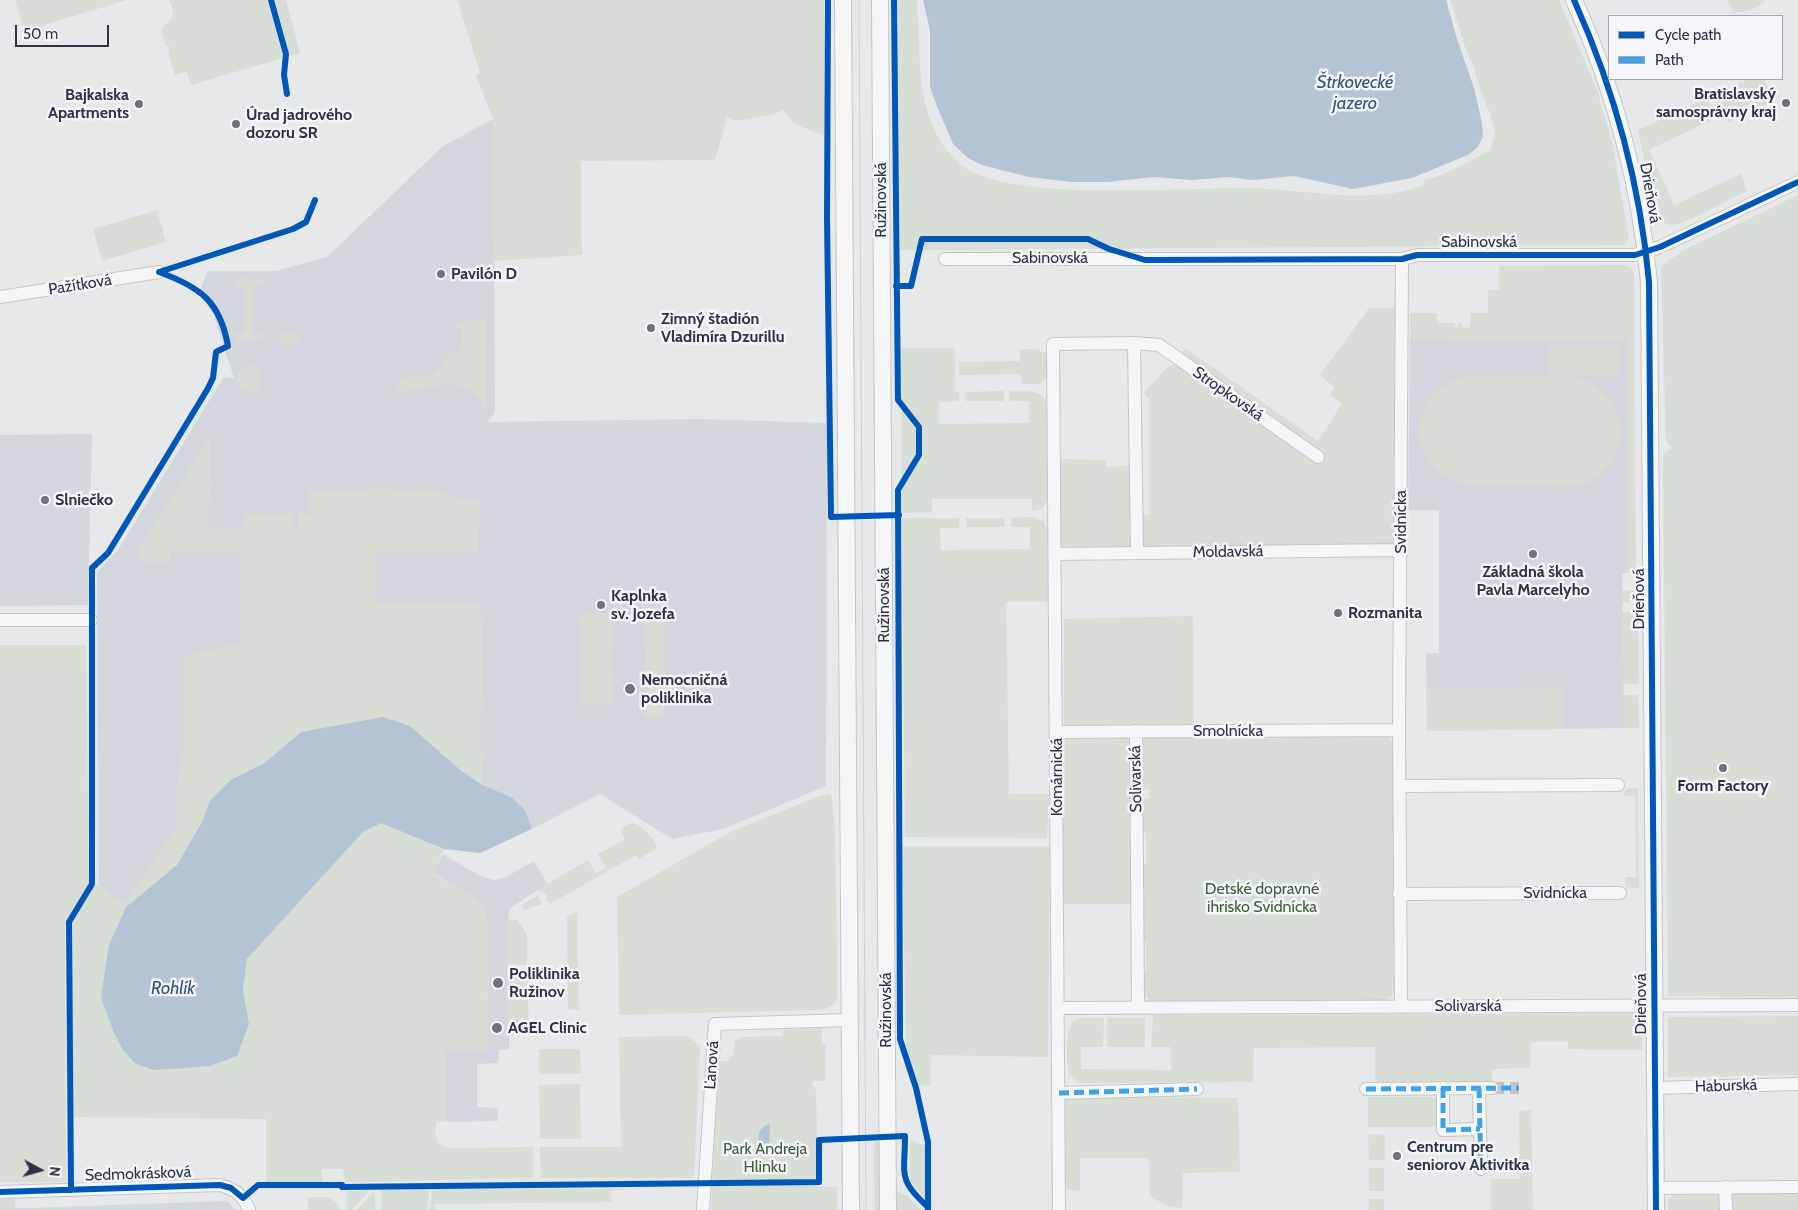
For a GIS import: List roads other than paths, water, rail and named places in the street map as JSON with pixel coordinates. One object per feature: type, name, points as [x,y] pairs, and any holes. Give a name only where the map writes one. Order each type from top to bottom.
[{"type":"street","points":[[843,0],[851,1210]]},
{"type":"street","name":"Ružinovská","points":[[880,0],[888,1210]]},
{"type":"street","name":"Drieňová","points":[[1574,0],[1599,55],[1623,130],[1646,253],[1651,365],[1656,1210]]},
{"type":"street","name":"Sabinovská","points":[[945,259],[1402,259],[1417,255],[1598,256],[1646,253],[1798,182]]},
{"type":"street","name":"Svidnícka","points":[[1397,1006],[1402,259]]},
{"type":"street","name":"Pažítková","points":[[0,297],[159,272]]},
{"type":"street","points":[[1134,343],[1137,553]]},
{"type":"street","name":"Stropkovská","points":[[1053,344],[1134,343],[1159,345],[1318,458]]},
{"type":"street","name":"Komárnická","points":[[1053,344],[1056,554],[1059,1210]]},
{"type":"street","name":"Moldavská","points":[[1056,554],[1401,550]]},
{"type":"street","points":[[0,620],[91,620]]},
{"type":"street","name":"Smolnícka","points":[[1057,732],[1399,730]]},
{"type":"street","name":"Solivarská","points":[[1136,731],[1138,1008]]},
{"type":"street","points":[[1399,786],[1618,785]]},
{"type":"street","name":"Svidnícka","points":[[1399,894],[1620,893]]},
{"type":"street","name":"Solivarská","points":[[1058,1008],[1798,1006]]},
{"type":"street","name":"Ľanová","points":[[703,1210],[715,1024],[850,1020]]},
{"type":"street","name":"Haburská","points":[[1655,1088],[1798,1084]]},
{"type":"street","points":[[1443,1088],[1443,1130],[1480,1129]]},
{"type":"street","points":[[1366,1089],[1486,1088],[1480,1129],[1481,1169]]},
{"type":"street","points":[[1059,1093],[1197,1089]]},
{"type":"street","name":"Sedmokrásková","points":[[0,1192],[220,1185],[231,1188],[243,1198],[249,1210]]},
{"type":"street","points":[[1725,1187],[1726,1210]]},
{"type":"street","points":[[1656,1188],[1798,1187]]},
{"type":"water","name":"Štrkovecké jazero","points":[[923,0],[1446,0],[1474,88],[1483,136],[1478,147],[1468,155],[1412,178],[1353,189],[1294,176],[1253,180],[1228,177],[1191,180],[1154,177],[1107,182],[1072,182],[1029,177],[982,165],[968,158],[953,144],[930,87],[930,31]]},
{"type":"water","name":"Rohlík","points":[[383,717],[410,726],[459,769],[482,785],[511,797],[525,810],[532,829],[480,853],[444,849],[381,823],[363,832],[247,959],[243,990],[249,1024],[237,1056],[210,1066],[173,1069],[153,1070],[136,1064],[123,1050],[114,1033],[101,998],[109,945],[126,907],[177,865],[202,822],[210,801],[231,780],[265,763],[301,732]]},
{"type":"water","points":[[770,1124],[769,1153],[759,1142],[759,1133],[761,1129]]},
{"type":"tunnel","points":[[1492,1088],[1519,1088]]},
{"type":"tram line","points":[[859,0],[866,1210]]},
{"type":"place","name":"Bratislavský samosprávny kraj","points":[[1786,103]]},
{"type":"place","name":"Bajkalska Apartments","points":[[139,104]]},
{"type":"place","name":"Úrad jadrového dozoru SR","points":[[236,124]]},
{"type":"place","name":"Pavilón D","points":[[441,274]]},
{"type":"place","name":"Zimný štadión Vladimíra Dzurillu","points":[[651,328]]},
{"type":"place","name":"Slniečko","points":[[45,500]]},
{"type":"place","name":"Základná škola Pavla Marcelyho","points":[[1533,554]]},
{"type":"place","name":"Kaplnka sv. Jozefa","points":[[601,605]]},
{"type":"place","name":"Rozmanita","points":[[1338,613]]},
{"type":"place","name":"Nemocničná poliklinika","points":[[630,689]]},
{"type":"place","name":"Form Factory","points":[[1723,768]]},
{"type":"place","name":"Poliklinika Ružinov","points":[[498,983]]},
{"type":"place","name":"AGEL Clinic","points":[[497,1028]]},
{"type":"place","name":"Centrum pre seniorov Aktivitka","points":[[1397,1156]]},
{"type":"park label","name":"Detské dopravné ihrisko Svidnícka","points":[[1262,898]]},
{"type":"park label","name":"Park Andreja Hlinku","points":[[765,1158]]}]
